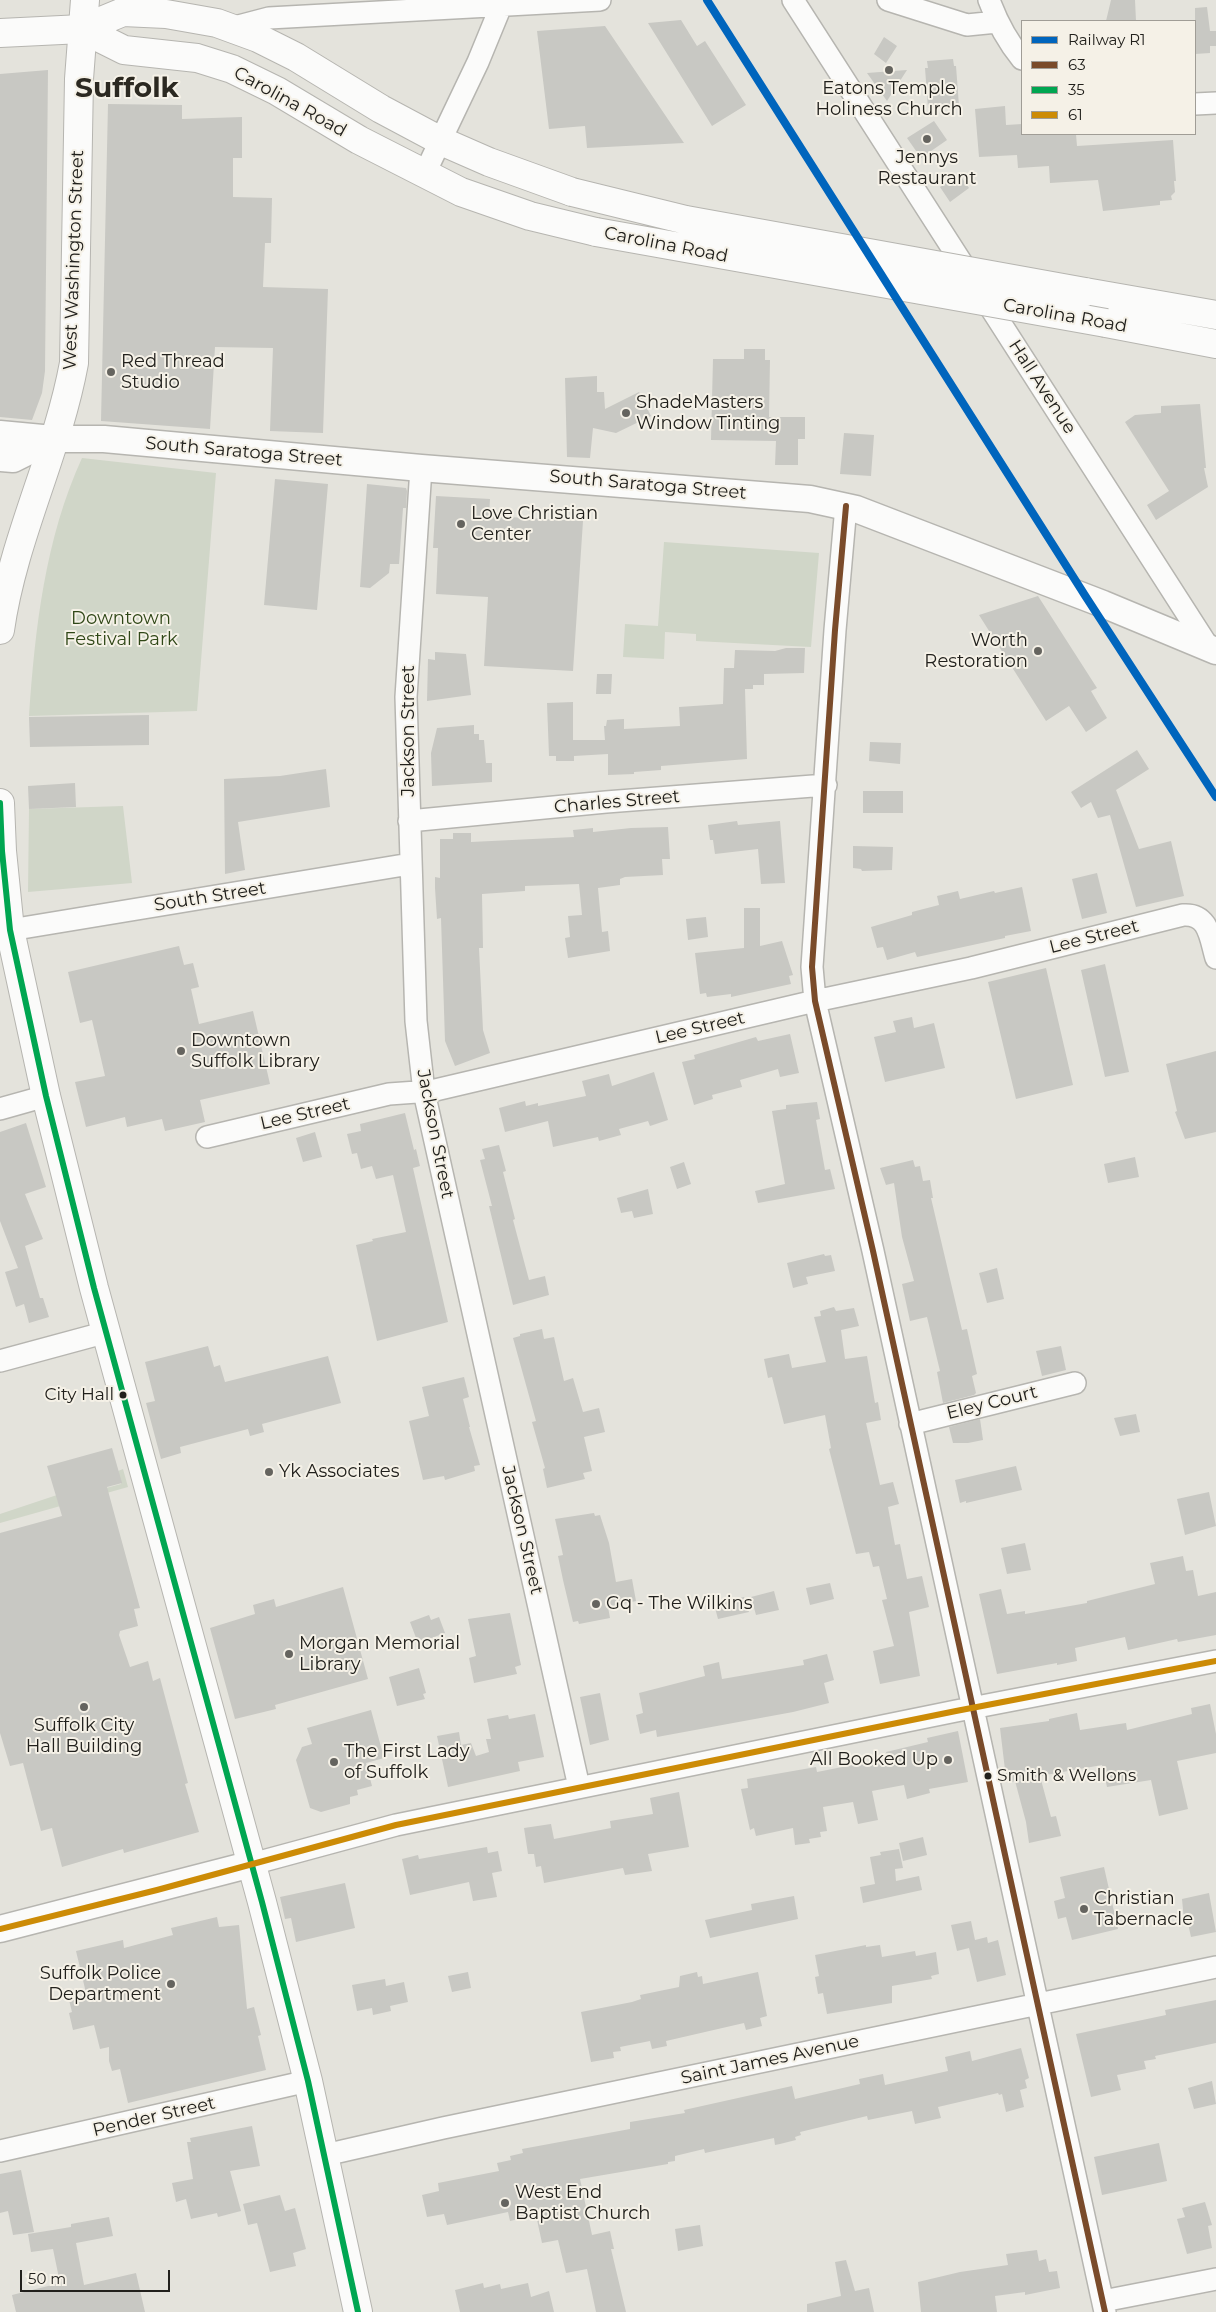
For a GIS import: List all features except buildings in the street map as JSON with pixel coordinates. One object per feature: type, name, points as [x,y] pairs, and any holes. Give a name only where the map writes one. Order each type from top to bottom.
[{"type":"main road","name":"West Washington Street","points":[[0,630],[4,600],[16,551],[68,392],[74,363],[78,79],[85,0]]},
{"type":"main road","name":"Carolina Road","points":[[82,28],[122,12],[195,18],[231,28],[258,38],[296,57],[381,110],[441,141],[489,162],[572,192],[686,220],[1216,315]]},
{"type":"main road","name":"Carolina Road","points":[[82,28],[124,50],[197,58],[232,69],[277,91],[358,140],[424,174],[496,205],[565,226],[1216,344]]},
{"type":"main road","points":[[0,33],[82,28]]},
{"type":"main road","points":[[0,803],[3,904],[46,1096],[107,1332],[252,1864],[308,2081],[358,2312]]},
{"type":"street","points":[[231,28],[269,18],[600,0]]},
{"type":"street","name":"Hall Avenue","points":[[793,0],[1212,650]]},
{"type":"street","points":[[888,0],[967,25],[997,22]]},
{"type":"street","points":[[989,0],[997,22],[1011,46],[1021,58]]},
{"type":"street","points":[[424,174],[441,141],[501,6]]},
{"type":"street","points":[[1196,104],[1216,103]]},
{"type":"street","name":"South Saratoga Street","points":[[0,434],[53,439],[104,439],[421,468],[698,488],[810,499],[846,506],[1095,600],[1212,650]]},
{"type":"street","points":[[0,458],[13,459],[53,439]]},
{"type":"street","name":"Jackson Street","points":[[421,468],[406,697],[416,1021],[424,1092],[579,1787]]},
{"type":"street","points":[[846,506],[835,630],[826,785],[812,967],[815,1001],[873,1251],[1104,2306],[1216,2279]]},
{"type":"street","name":"Charles Street","points":[[409,821],[606,802],[826,785]]},
{"type":"street","name":"South Street","points":[[10,930],[410,864]]},
{"type":"street","name":"Lee Street","points":[[207,1137],[389,1094],[424,1092],[815,1001],[971,968],[1192,914],[1201,918],[1207,925],[1216,958]]},
{"type":"street","points":[[0,1109],[46,1096]]},
{"type":"street","points":[[0,1361],[107,1332]]},
{"type":"street","name":"Eley Court","points":[[910,1424],[1075,1383]]},
{"type":"street","points":[[0,1929],[396,1825],[973,1707],[1216,1660]]},
{"type":"street","name":"Saint James Avenue","points":[[325,2155],[443,2128],[1216,1967]]},
{"type":"street","name":"Pender Street","points":[[0,2151],[308,2081]]},
{"type":"green space","name":"Downtown Festival Park","points":[[82,458],[216,473],[197,711],[29,716],[44,584],[59,520]]},
{"type":"green space","points":[[664,542],[819,553],[811,647],[696,641],[696,634],[665,632],[664,659],[623,657],[625,624],[658,626]]},
{"type":"green space","points":[[123,806],[132,883],[28,892],[29,809]]},
{"type":"green space","points":[[123,1469],[128,1487],[0,1523],[0,1514],[57,1495],[58,1501],[121,1484],[118,1471]]},
{"type":"rail line","name":"R1","points":[[707,0],[1086,597],[1216,797]]},
{"type":"transit line","name":"63","points":[[846,506],[835,630],[812,967],[815,1001],[873,1251],[1105,2312]]},
{"type":"transit line","name":"35","points":[[0,803],[2,851],[10,930],[46,1096],[94,1288],[262,1902],[308,2081],[358,2312]]},
{"type":"transit line","name":"61","points":[[0,1929],[157,1890],[396,1825],[956,1711],[1216,1661]]},
{"type":"place","name":"Eatons Temple Holiness Church","points":[[889,70]]},
{"type":"place","name":"Jennys Restaurant","points":[[927,139]]},
{"type":"place","name":"Red Thread Studio","points":[[111,372]]},
{"type":"place","name":"ShadeMasters Window Tinting","points":[[626,413]]},
{"type":"place","name":"Love Christian Center","points":[[461,524]]},
{"type":"place","name":"Worth Restoration","points":[[1038,651]]},
{"type":"place","name":"Downtown Suffolk Library","points":[[181,1051]]},
{"type":"place","name":"City Hall","points":[[123,1395]]},
{"type":"place","name":"Yk Associates","points":[[269,1472]]},
{"type":"place","name":"Gq - The Wilkins","points":[[596,1604]]},
{"type":"place","name":"Morgan Memorial Library","points":[[289,1654]]},
{"type":"place","name":"Suffolk City Hall Building","points":[[84,1707]]},
{"type":"place","name":"All Booked Up","points":[[948,1760]]},
{"type":"place","name":"The First Lady of Suffolk","points":[[334,1762]]},
{"type":"place","name":"Smith & Wellons","points":[[988,1776]]},
{"type":"place","name":"Christian Tabernacle","points":[[1084,1909]]},
{"type":"place","name":"Suffolk Police Department","points":[[171,1984]]},
{"type":"place","name":"West End Baptist Church","points":[[505,2203]]},
{"type":"district","name":"Suffolk","points":[[127,89]]}]
